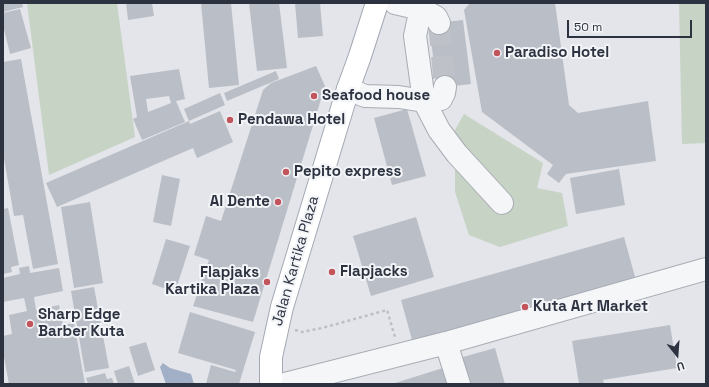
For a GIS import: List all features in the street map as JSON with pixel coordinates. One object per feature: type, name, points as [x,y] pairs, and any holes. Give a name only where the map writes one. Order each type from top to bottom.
[{"type":"main road","name":"Jalan Kartika Plaza","points":[[271,384],[271,357],[278,324],[302,236],[348,89],[377,3]]},
{"type":"lane","points":[[395,3],[421,6],[436,17],[439,23]]},
{"type":"lane","points":[[421,6],[416,36],[424,101],[439,130],[458,154],[502,203]]},
{"type":"lane","points":[[348,89],[365,96],[399,97],[424,101],[441,99],[444,93],[444,87]]},
{"type":"lane","points":[[285,384],[446,343],[706,269]]},
{"type":"lane","points":[[446,343],[458,384]]},
{"type":"path","points":[[278,324],[302,332],[387,310],[400,354]]},
{"type":"green space","points":[[27,3],[117,3],[135,137],[49,175]]},
{"type":"green space","points":[[679,3],[706,3],[706,143],[682,144]]},
{"type":"green space","points":[[464,114],[543,163],[537,188],[562,193],[568,226],[500,247],[469,235],[455,192],[455,130]]},
{"type":"water","points":[[163,363],[170,368],[191,374],[194,384],[166,384],[160,367]]},
{"type":"building","points":[[3,3],[22,3],[23,7],[3,12]]},
{"type":"building","points":[[126,3],[152,3],[154,16],[128,20]]},
{"type":"building","points":[[201,3],[231,3],[239,85],[209,88]]},
{"type":"building","points":[[249,3],[279,3],[287,68],[257,71]]},
{"type":"building","points":[[295,3],[320,3],[323,36],[298,38]]},
{"type":"building","points":[[470,3],[555,3],[569,105],[578,113],[648,101],[656,161],[566,174],[559,183],[547,174],[553,165],[482,112],[464,10]]},
{"type":"building","points":[[20,9],[31,48],[10,54],[3,25],[3,13]]},
{"type":"building","points":[[463,20],[471,84],[437,88],[429,24]]},
{"type":"building","points":[[21,59],[58,264],[33,269],[23,215],[14,216],[3,153],[3,62]]},
{"type":"building","points":[[316,66],[325,86],[253,322],[193,306],[209,260],[194,255],[206,216],[221,221],[263,90],[271,83]]},
{"type":"building","points":[[179,69],[185,99],[176,101],[185,122],[142,140],[133,119],[137,117],[130,76]],"holes":[[[169,96],[171,103],[148,112],[146,99]]]},
{"type":"building","points":[[276,71],[279,79],[227,101],[224,93]]},
{"type":"building","points":[[220,93],[225,105],[189,121],[184,109]]},
{"type":"building","points":[[407,109],[426,176],[392,185],[374,118]]},
{"type":"building","points":[[220,111],[233,142],[197,158],[193,148],[57,207],[46,183],[189,121],[190,124]]},
{"type":"building","points":[[619,169],[625,205],[576,214],[570,178]]},
{"type":"building","points":[[162,175],[180,179],[171,226],[153,222]]},
{"type":"building","points":[[90,202],[103,283],[74,288],[61,207]]},
{"type":"building","points":[[8,208],[19,265],[11,267],[12,272],[3,274],[3,209]]},
{"type":"building","points":[[416,217],[434,277],[371,296],[353,236]]},
{"type":"building","points":[[624,237],[637,284],[414,347],[401,300]]},
{"type":"building","points":[[166,239],[190,246],[175,292],[152,284]]},
{"type":"building","points":[[29,266],[30,273],[59,268],[63,291],[34,297],[36,310],[59,305],[63,325],[74,323],[85,384],[9,384],[3,352],[3,336],[12,334],[9,315],[27,311],[24,298],[3,302],[3,278],[20,274],[19,268]]},
{"type":"building","points":[[94,287],[109,368],[85,372],[71,291]]},
{"type":"building","points":[[190,312],[255,332],[239,384],[206,384],[211,365],[235,372],[236,370],[178,353]]},
{"type":"building","points":[[670,325],[677,368],[603,380],[604,384],[579,384],[572,341]]},
{"type":"building","points":[[146,342],[155,370],[138,376],[129,347]]},
{"type":"building","points":[[495,348],[505,384],[463,384],[456,359]]},
{"type":"building","points":[[129,366],[135,384],[118,384],[114,371]]},
{"type":"building","points":[[446,367],[451,384],[392,384]]},
{"type":"building","points":[[105,373],[107,379],[112,378],[114,384],[88,384],[86,378]]},
{"type":"tunnel","points":[[439,23],[445,87]]},
{"type":"place","name":"Paradiso Hotel","points":[[497,53]]},
{"type":"place","name":"Seafood house","points":[[314,96]]},
{"type":"place","name":"Pendawa Hotel","points":[[230,120]]},
{"type":"place","name":"Pepito express","points":[[286,172]]},
{"type":"place","name":"Al Dente","points":[[278,202]]},
{"type":"place","name":"Flapjacks","points":[[332,272]]},
{"type":"place","name":"Flapjaks Kartika Plaza","points":[[267,282]]},
{"type":"place","name":"Kuta Art Market","points":[[525,307]]},
{"type":"place","name":"Sharp Edge Barber Kuta","points":[[30,324]]}]
